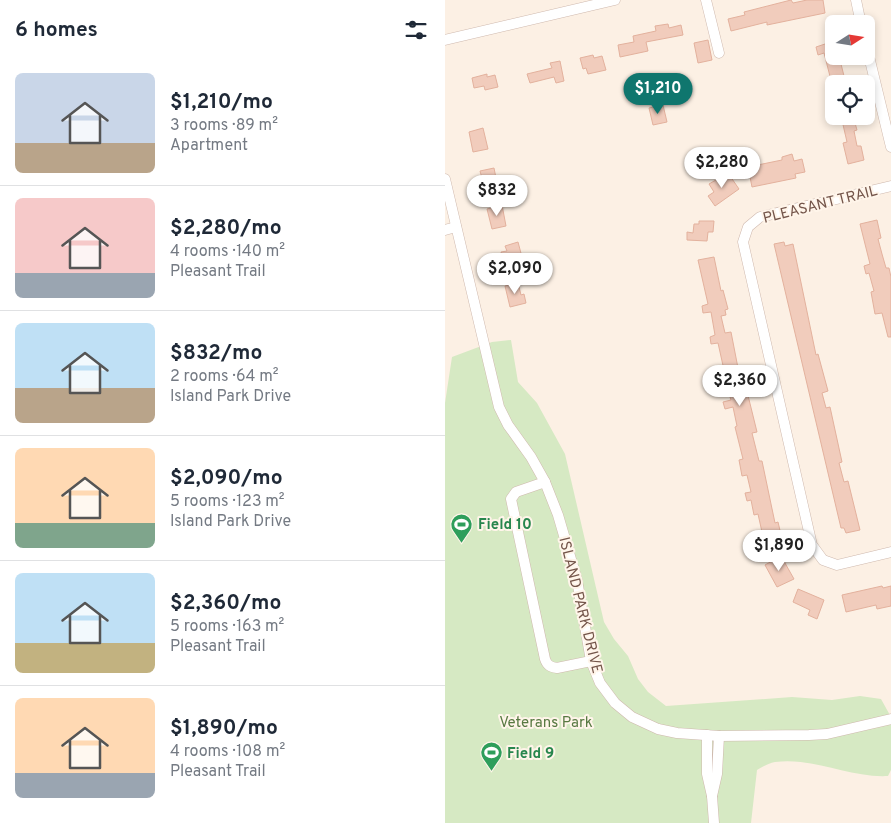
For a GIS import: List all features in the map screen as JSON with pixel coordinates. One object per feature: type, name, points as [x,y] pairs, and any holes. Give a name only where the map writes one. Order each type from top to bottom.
[{"type":"street","points":[[445,40],[615,0]]},
{"type":"street","points":[[706,0],[719,53]]},
{"type":"street","points":[[856,0],[859,15]]},
{"type":"street","points":[[873,65],[887,109],[891,147]]},
{"type":"street","name":"ISLAND PARK DRIVE","points":[[445,179],[499,406],[508,425],[531,457],[545,482],[558,515],[577,580],[591,661],[600,682],[615,703],[633,717],[658,729],[677,733],[719,736],[827,734],[891,719]]},
{"type":"street","name":"PLEASANT TRAIL","points":[[891,186],[760,217],[747,227],[743,242],[812,545],[823,560],[837,565],[891,552]]},
{"type":"street","points":[[445,230],[457,227]]},
{"type":"street","points":[[545,482],[515,492],[511,499],[545,659],[547,664],[557,668],[591,661]]},
{"type":"street","points":[[707,735],[707,774],[713,796]]},
{"type":"street","points":[[714,823],[713,796],[717,774],[719,736]]},
{"type":"green space","name":"Veterans Park","points":[[511,340],[518,382],[537,403],[565,454],[604,622],[614,639],[628,656],[638,679],[648,692],[666,706],[792,697],[832,700],[860,696],[881,699],[891,717],[891,770],[888,776],[859,774],[804,762],[770,763],[757,770],[751,823],[445,823],[445,403],[452,357],[492,342]]},
{"type":"building","points":[[791,0],[793,3],[807,0],[823,0],[825,13],[767,25],[767,22],[731,31],[728,19],[745,15],[744,12]]},
{"type":"building","points":[[668,24],[669,28],[681,25],[683,35],[646,42],[648,51],[620,57],[618,45],[634,42],[633,36],[656,31],[655,26]]},
{"type":"building","points":[[708,40],[712,60],[698,63],[694,43]]},
{"type":"building","points":[[825,44],[825,57],[824,53],[818,55],[816,47]]},
{"type":"building","points":[[593,55],[594,58],[602,56],[606,70],[588,74],[586,68],[583,69],[580,58]]},
{"type":"building","points":[[560,61],[564,81],[556,83],[554,77],[530,83],[527,74],[552,68],[550,63]]},
{"type":"building","points":[[827,65],[841,65],[844,75],[830,75]]},
{"type":"building","points":[[487,74],[487,77],[495,75],[498,87],[485,90],[484,86],[474,88],[472,78]]},
{"type":"building","points":[[663,105],[667,122],[653,125],[649,108]]},
{"type":"building","points":[[843,125],[856,125],[857,130],[854,131],[857,146],[861,146],[864,160],[848,164],[843,143],[847,142]]},
{"type":"building","points":[[483,128],[488,149],[473,152],[469,132]]},
{"type":"building","points":[[792,154],[794,161],[802,159],[805,172],[795,174],[796,178],[752,187],[748,167],[782,160],[782,157]]},
{"type":"building","points":[[494,168],[498,188],[482,191],[480,182],[483,182],[480,171]]},
{"type":"building","points":[[728,173],[739,189],[715,206],[708,196],[714,192],[709,184]]},
{"type":"building","points":[[502,205],[506,226],[492,229],[487,209]]},
{"type":"building","points":[[877,220],[881,238],[878,239],[886,268],[889,268],[891,277],[891,337],[888,337],[882,313],[875,314],[871,292],[874,291],[869,273],[866,274],[864,266],[870,264],[860,224]]},
{"type":"building","points":[[699,221],[714,221],[713,232],[708,232],[707,241],[687,240],[687,232],[693,233],[694,224],[699,224]]},
{"type":"building","points":[[518,242],[522,257],[512,259],[513,264],[505,267],[501,252],[507,251],[505,246]]},
{"type":"building","points":[[784,242],[785,246],[793,244],[816,355],[818,354],[828,391],[822,393],[826,408],[830,407],[842,462],[839,463],[844,482],[848,481],[860,530],[846,533],[844,528],[841,528],[774,244]]},
{"type":"building","points":[[714,257],[721,291],[723,290],[728,309],[725,310],[726,315],[721,316],[725,333],[731,332],[738,368],[741,367],[757,432],[752,433],[759,461],[762,461],[775,523],[778,522],[783,543],[766,547],[764,539],[757,540],[755,533],[762,532],[758,514],[754,515],[751,500],[747,501],[745,493],[751,492],[747,475],[742,476],[739,460],[743,459],[735,427],[737,426],[733,407],[725,409],[723,402],[731,400],[729,394],[736,392],[733,377],[719,378],[717,371],[724,370],[718,343],[711,344],[710,337],[715,335],[711,312],[703,313],[702,306],[708,304],[698,260]]},
{"type":"building","points":[[518,283],[521,295],[524,294],[526,303],[510,307],[505,286]]},
{"type":"building","points":[[781,556],[794,579],[777,587],[765,565]]},
{"type":"building","points":[[882,586],[883,588],[891,586],[891,606],[877,609],[876,605],[846,612],[842,595]]},
{"type":"building","points":[[798,589],[824,600],[817,619],[808,615],[810,610],[793,602]]},
{"type":"place","name":"Field 10","points":[[462,543]]},
{"type":"place","name":"Field 9","points":[[491,772]]}]
